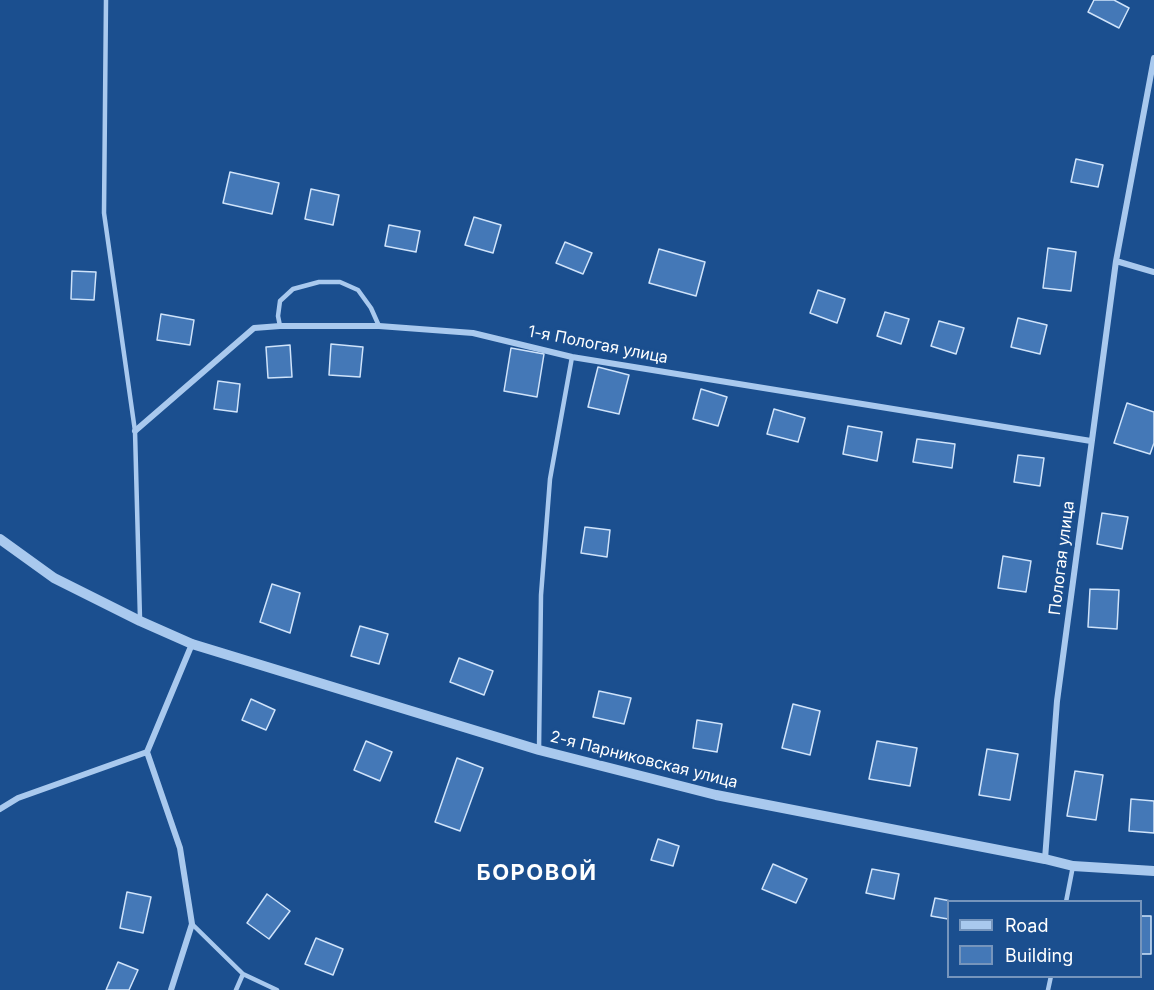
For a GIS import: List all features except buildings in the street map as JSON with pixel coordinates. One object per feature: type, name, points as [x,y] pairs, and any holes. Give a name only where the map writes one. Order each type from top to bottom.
[{"type":"street","name":"Пологая улица","points":[[1045,859],[1057,701],[1091,441],[1116,261],[1154,58]]},
{"type":"street","points":[[1116,261],[1154,272]]},
{"type":"street","name":"1-я Пологая улица","points":[[135,431],[254,328],[379,326],[472,333],[572,357],[1091,441]]},
{"type":"street","name":"2-я Парниковская улица","points":[[0,539],[54,578],[192,644],[539,750],[716,795],[1072,866],[1154,871]]},
{"type":"street","points":[[171,990],[192,924],[180,848],[147,752],[192,644]]},
{"type":"street","points":[[0,809],[18,798],[147,752]]},
{"type":"lane","points":[[106,0],[104,213],[135,431],[140,621]]},
{"type":"lane","points":[[280,326],[278,316],[280,301],[293,289],[319,282],[340,282],[358,290],[371,308],[379,326]]},
{"type":"lane","points":[[539,750],[541,596],[550,479],[572,357]]},
{"type":"lane","points":[[1065,900],[1072,866]]},
{"type":"lane","points":[[192,924],[243,974],[277,990]]},
{"type":"lane","points":[[236,990],[243,974]]},
{"type":"district","name":"БОРОВОЙ","points":[[537,873]]}]
